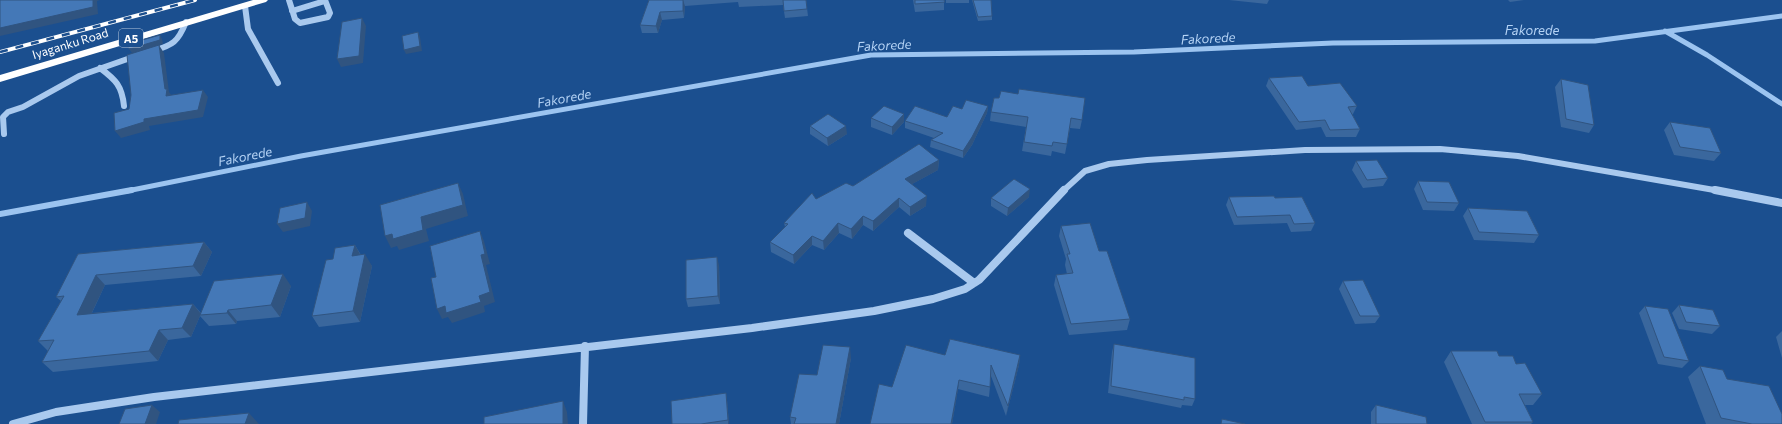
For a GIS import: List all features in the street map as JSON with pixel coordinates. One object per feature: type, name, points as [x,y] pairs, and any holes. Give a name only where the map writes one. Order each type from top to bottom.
[{"type":"highway","name":"Iyaganku Road","points":[[0,79],[186,22],[264,0]]},
{"type":"street","points":[[289,0],[292,11],[295,19],[300,23],[324,18],[330,13],[325,1],[292,11]]},
{"type":"street","points":[[245,6],[248,29],[278,83]]},
{"type":"street","points":[[4,134],[3,117],[7,111],[26,105],[32,100],[75,77],[172,46],[181,37],[186,22]]},
{"type":"street","points":[[100,68],[119,83],[123,92],[124,106]]},
{"type":"street","points":[[13,424],[56,412],[154,397],[415,368],[585,346],[752,328],[874,311],[933,299],[965,289],[974,284],[1085,171],[1109,164],[1147,160],[1305,150],[1440,149],[1534,158],[1658,179],[1782,204]]},
{"type":"street","points":[[908,233],[974,284]]},
{"type":"street","points":[[583,424],[585,346]]},
{"type":"building","points":[[0,0],[93,0],[93,7],[0,28]]},
{"type":"building","points":[[649,0],[683,0],[683,11],[660,12],[656,26],[640,25]]},
{"type":"building","points":[[783,0],[806,0],[807,9],[784,11]]},
{"type":"building","points":[[915,0],[944,0],[945,2],[915,4]]},
{"type":"building","points":[[973,0],[991,0],[992,16],[978,17]]},
{"type":"building","points":[[362,18],[359,56],[337,59],[342,22]]},
{"type":"building","points":[[418,32],[420,46],[404,50],[402,36]]},
{"type":"building","points":[[160,35],[160,40],[129,49],[128,44]]},
{"type":"building","points":[[159,45],[165,89],[167,89],[166,96],[203,90],[198,110],[144,119],[144,122],[115,131],[114,113],[129,109],[131,95],[127,55]]},
{"type":"building","points":[[1302,76],[1308,86],[1340,83],[1357,106],[1348,107],[1360,129],[1330,130],[1325,120],[1299,122],[1269,78]]},
{"type":"building","points":[[1561,79],[1588,85],[1594,125],[1566,119]]},
{"type":"building","points":[[1019,89],[1085,98],[1082,120],[1071,118],[1067,144],[1053,142],[1052,146],[1024,142],[1028,117],[991,112],[994,98],[999,98],[1001,91],[1018,94]]},
{"type":"building","points":[[966,100],[988,106],[963,151],[931,140],[943,133],[905,121],[915,106],[947,117],[953,106],[962,109]]},
{"type":"building","points":[[884,106],[904,114],[892,127],[871,118]]},
{"type":"building","points":[[828,114],[846,126],[827,138],[810,126]]},
{"type":"building","points":[[1670,122],[1710,128],[1721,153],[1680,147]]},
{"type":"building","points":[[919,144],[939,160],[905,179],[927,196],[910,207],[899,198],[873,221],[863,216],[851,229],[838,223],[823,241],[812,236],[793,255],[770,242],[788,224],[784,223],[812,193],[816,199],[846,183],[853,186]]},
{"type":"building","points":[[1377,160],[1388,178],[1367,180],[1356,161]]},
{"type":"building","points":[[1014,179],[1030,189],[1008,208],[991,198]]},
{"type":"building","points":[[1418,181],[1449,182],[1459,203],[1427,202]]},
{"type":"building","points":[[458,183],[463,205],[421,217],[423,230],[393,239],[392,234],[385,236],[380,205]]},
{"type":"building","points":[[1274,196],[1275,198],[1302,197],[1315,223],[1294,224],[1290,215],[1237,217],[1229,197]]},
{"type":"building","points":[[307,202],[305,218],[277,224],[280,208]]},
{"type":"building","points":[[1468,208],[1527,211],[1539,235],[1479,232]]},
{"type":"building","points":[[1090,223],[1099,251],[1107,251],[1130,319],[1071,324],[1056,275],[1073,273],[1067,254],[1070,254],[1061,226]]},
{"type":"building","points":[[480,231],[485,254],[481,255],[490,292],[479,296],[481,302],[446,313],[445,306],[437,309],[431,278],[436,277],[430,246]]},
{"type":"building","points":[[204,242],[193,266],[96,275],[77,315],[193,304],[182,328],[159,330],[149,351],[42,362],[54,340],[38,341],[64,296],[56,297],[78,254]]},
{"type":"building","points":[[355,245],[352,256],[365,254],[353,311],[312,316],[326,260],[333,259],[335,248]]},
{"type":"building","points":[[717,257],[718,296],[686,299],[686,260]]},
{"type":"building","points":[[283,274],[271,305],[228,310],[227,313],[200,315],[214,281]]},
{"type":"building","points":[[1363,280],[1380,316],[1360,316],[1343,281]]},
{"type":"building","points":[[1679,305],[1713,310],[1720,326],[1686,322]]},
{"type":"building","points":[[1645,306],[1668,309],[1689,361],[1664,357]]},
{"type":"building","points":[[950,339],[1020,355],[1008,406],[991,365],[990,387],[959,380],[951,424],[870,424],[879,384],[892,387],[906,345],[945,355]]},
{"type":"building","points":[[1114,344],[1195,358],[1195,399],[1184,397],[1184,400],[1111,386]]},
{"type":"building","points":[[823,345],[850,347],[836,424],[794,424],[796,418],[790,417],[799,374],[817,375]]},
{"type":"building","points":[[1451,351],[1497,351],[1499,356],[1513,356],[1516,364],[1525,363],[1542,394],[1519,394],[1533,422],[1485,422]]},
{"type":"building","points":[[1700,366],[1723,370],[1727,379],[1769,386],[1782,414],[1782,424],[1752,424],[1721,418]]},
{"type":"building","points":[[726,393],[728,420],[701,424],[672,424],[671,401]]},
{"type":"building","points":[[563,401],[563,424],[484,424],[484,417]]},
{"type":"building","points":[[152,405],[145,424],[119,424],[125,409]]},
{"type":"building","points":[[1376,405],[1426,417],[1427,424],[1376,424]]},
{"type":"building","points":[[249,413],[245,424],[178,424],[179,420]]},
{"type":"building","points":[[1222,419],[1245,424],[1221,424]]},
{"type":"waterway","name":"Fakorede","points":[[1666,32],[1782,16]]},
{"type":"waterway","name":"Fakorede","points":[[132,190],[301,156],[871,55],[1134,52],[1333,43],[1595,41],[1666,32]]},
{"type":"waterway","points":[[1666,32],[1707,55],[1782,104]]},
{"type":"waterway","name":"Fakorede","points":[[0,214],[132,190]]},
{"type":"waterway","name":"Fakorede","points":[[127,191],[132,190]]},
{"type":"railway","points":[[0,52],[195,0]]}]
